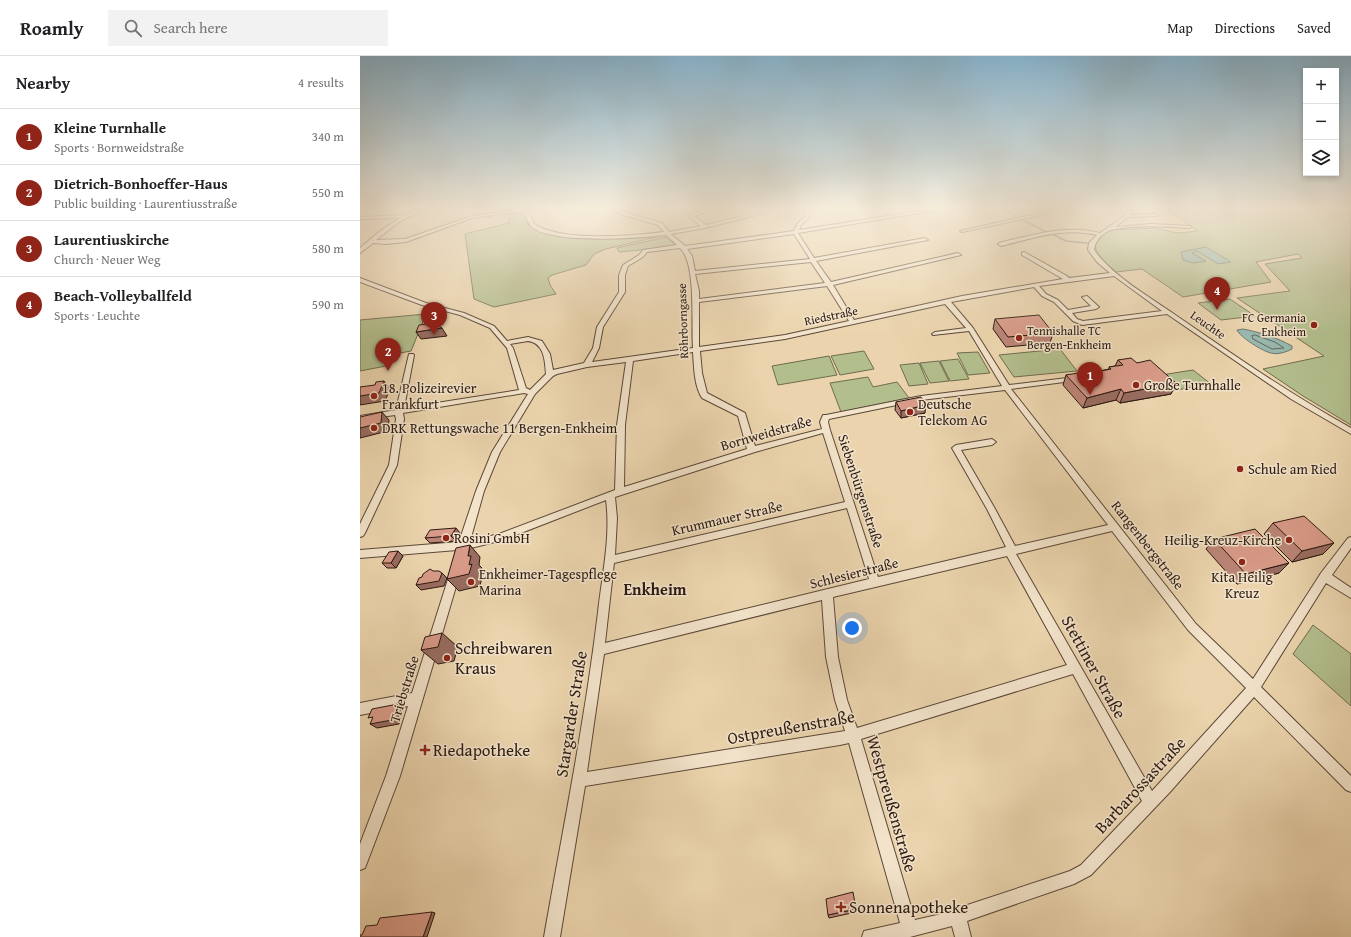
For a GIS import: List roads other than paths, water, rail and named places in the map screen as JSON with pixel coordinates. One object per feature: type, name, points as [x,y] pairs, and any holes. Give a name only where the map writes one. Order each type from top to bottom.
[{"type":"street","points":[[587,365],[596,348],[600,327],[622,292],[622,275],[626,265],[639,257],[646,250]]},
{"type":"street","name":"Röhrborngasse","points":[[685,250],[690,257],[696,291],[696,350],[698,373],[703,393],[705,396],[742,415],[752,450]]},
{"type":"street","points":[[806,250],[842,303],[852,323]]},
{"type":"street","points":[[692,273],[812,260],[868,250]]},
{"type":"street","name":"Leuchte","points":[[1092,250],[1099,260],[1115,274],[1168,312],[1255,371],[1351,431]]},
{"type":"street","points":[[1024,254],[1065,277],[1067,280]]},
{"type":"street","points":[[696,301],[828,284],[958,255]]},
{"type":"street","name":"Riedstraße","points":[[550,374],[561,370],[587,365],[761,341],[947,302],[1067,280],[1115,274]]},
{"type":"street","points":[[360,280],[424,304],[477,319],[492,327],[510,348],[522,388],[528,392]]},
{"type":"street","points":[[1035,286],[1044,295],[1056,301],[1077,321],[1084,323],[1168,312]]},
{"type":"street","points":[[1067,312],[1096,307],[1085,297]]},
{"type":"street","name":"Rangenbergstraße","points":[[947,302],[971,328],[1007,388],[1192,627],[1351,785]]},
{"type":"street","points":[[935,334],[971,328]]},
{"type":"street","points":[[507,343],[527,339],[538,341],[546,350],[550,374]]},
{"type":"street","points":[[360,533],[393,465],[400,419],[399,412],[411,355]]},
{"type":"street","name":"Stargarder Straße","points":[[552,937],[600,650],[609,560],[611,503],[614,494],[630,359]]},
{"type":"street","name":"Triebstraße","points":[[360,863],[393,776],[480,491],[489,466],[528,392],[550,374]]},
{"type":"street","name":"Bornweidstraße","points":[[360,554],[463,546],[500,537],[614,494],[752,450],[826,430],[824,419],[831,416],[921,398],[1072,380]]},
{"type":"street","points":[[360,418],[528,392]]},
{"type":"street","name":"Siebenbürgenstraße","points":[[826,430],[875,582]]},
{"type":"street","name":"Stettiner Straße","points":[[992,442],[956,448],[991,509],[1011,550],[1075,668],[1150,801]]},
{"type":"street","name":"Krummauer Straße","points":[[609,560],[851,504]]},
{"type":"street","name":"Schlesierstraße","points":[[600,650],[875,582],[1115,526]]},
{"type":"street","name":"Barbarossastraße","points":[[870,937],[910,929],[958,916],[1080,874],[1086,870],[1214,734],[1254,688],[1325,576],[1351,541]]},
{"type":"street","points":[[1325,576],[1351,594]]},
{"type":"street","name":"Westpreußenstraße","points":[[827,594],[832,657],[841,700],[853,735],[910,929]]},
{"type":"street","name":"Ostpreußenstraße","points":[[578,780],[840,739],[1075,668]]},
{"type":"street","points":[[360,709],[418,698]]},
{"type":"street","points":[[958,916],[963,937]]},
{"type":"water","points":[[1190,250],[1211,250],[1231,262],[1218,264],[1197,251],[1192,253],[1206,261],[1193,263],[1183,260],[1181,252]]},
{"type":"water","points":[[1243,329],[1281,340],[1292,346],[1292,349],[1274,354],[1267,352],[1247,340],[1237,330]]},
{"type":"place","name":"Beach-Volleyballfeld","points":[[1217,310]]},
{"type":"place","name":"FC Germania Enkheim","points":[[1314,325]]},
{"type":"place","name":"Laurentiuskirche","points":[[434,335]]},
{"type":"place","name":"Tennishalle TC Bergen-Enkheim","points":[[1019,338]]},
{"type":"place","name":"Dietrich-Bonhoeffer-Haus","points":[[388,371]]},
{"type":"place","name":"Große Turnhalle","points":[[1136,385]]},
{"type":"place","name":"Kleine Turnhalle","points":[[1090,395]]},
{"type":"place","name":"18. Polizeirevier Frankfurt","points":[[374,396]]},
{"type":"place","name":"Deutsche Telekom AG","points":[[910,412]]},
{"type":"place","name":"DRK Rettungswache 11 Bergen-Enkheim","points":[[374,428]]},
{"type":"place","name":"Schule am Ried","points":[[1240,469]]},
{"type":"place","name":"Rosini GmbH","points":[[446,538]]},
{"type":"place","name":"Heilig-Kreuz-Kirche","points":[[1289,540]]},
{"type":"place","name":"Kita Heilig Kreuz","points":[[1242,562]]},
{"type":"place","name":"Enkheimer-Tagespflege Marina","points":[[471,582]]},
{"type":"place","name":"Schreibwaren Kraus","points":[[447,658]]},
{"type":"place","name":"Riedapotheke","points":[[425,750]]},
{"type":"place","name":"Sonnenapotheke","points":[[841,907]]},
{"type":"district","name":"Enkheim","points":[[655,589]]}]
